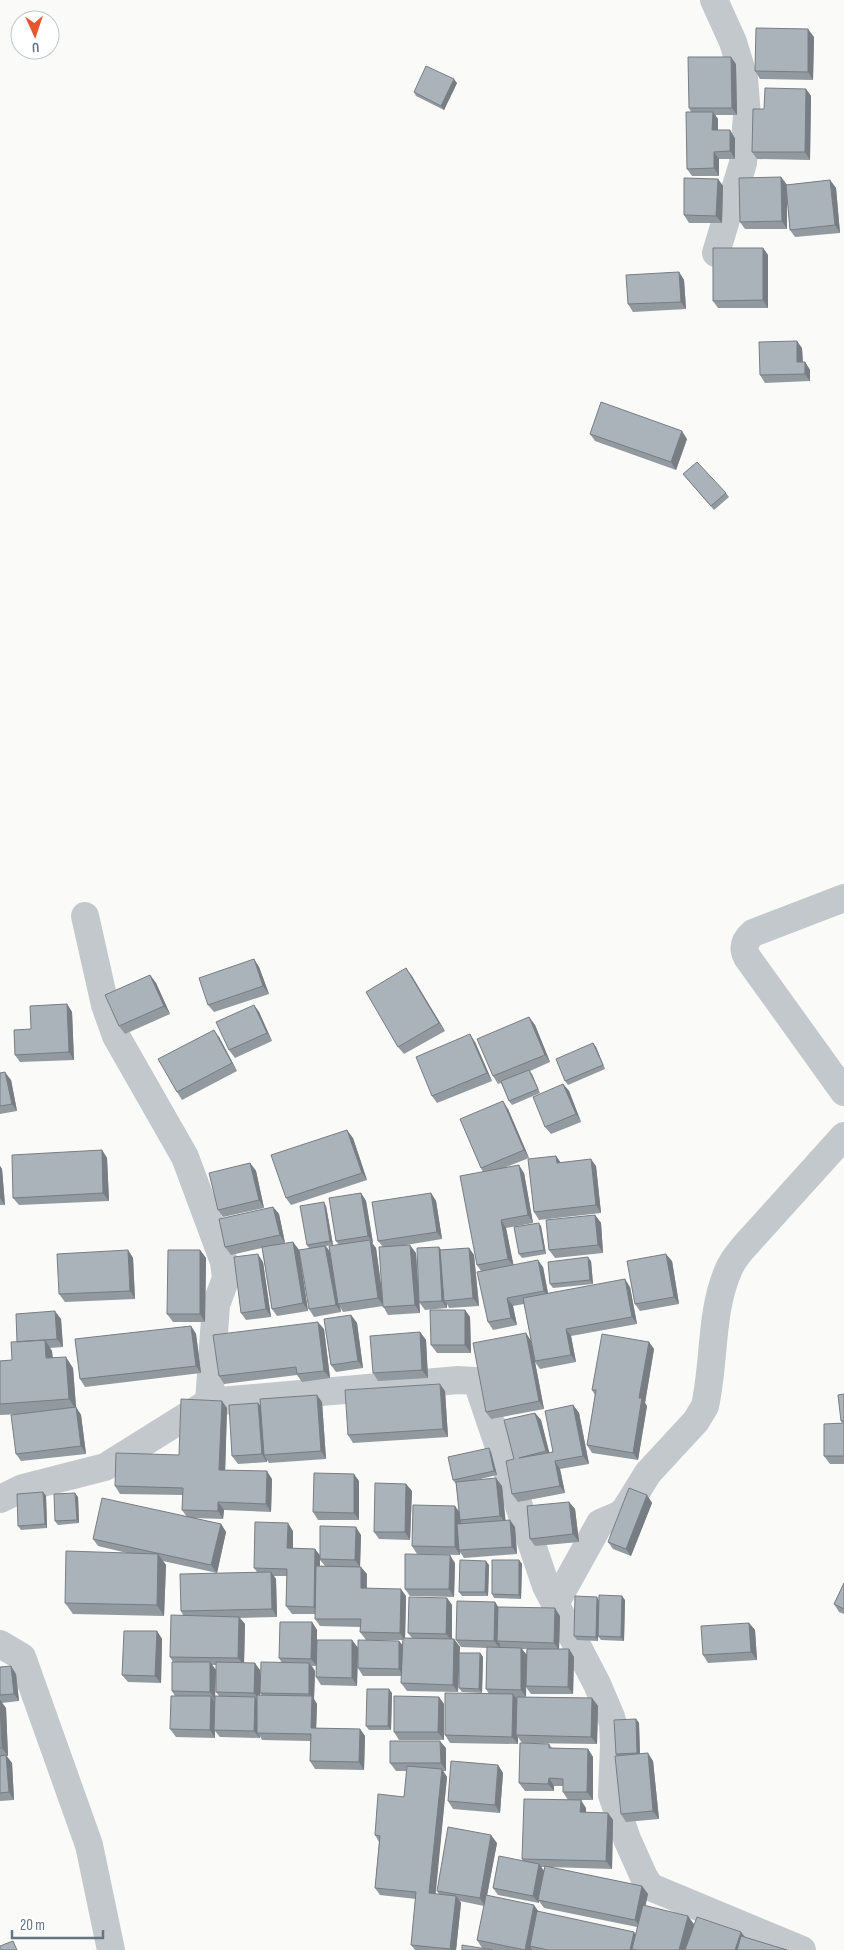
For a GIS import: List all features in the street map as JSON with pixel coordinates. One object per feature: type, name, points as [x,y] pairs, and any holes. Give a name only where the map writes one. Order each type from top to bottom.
[{"type":"street","points":[[714,0],[732,42],[744,78],[746,116],[743,163],[716,253]]},
{"type":"street","points":[[844,898],[754,933],[746,940],[744,949],[747,957],[844,1092]]},
{"type":"street","points":[[85,916],[109,1019],[116,1036],[185,1157],[224,1262],[226,1278],[216,1305],[209,1402]]},
{"type":"street","points":[[556,1604],[600,1523],[623,1512],[648,1473],[696,1421],[705,1406],[718,1298],[734,1260],[844,1136]]},
{"type":"street","points":[[0,1499],[23,1488],[105,1467],[209,1402],[458,1380],[475,1381],[478,1385],[546,1586],[597,1684],[611,1717],[614,1746],[612,1795],[627,1839],[648,1884],[653,1888],[802,1950]]},
{"type":"street","points":[[0,1644],[22,1657],[89,1845],[112,1950]]},
{"type":"building","points":[[756,28],[808,29],[808,72],[755,71]]},
{"type":"building","points":[[688,57],[731,57],[732,108],[689,108]]},
{"type":"building","points":[[426,66],[454,79],[441,106],[414,92]]},
{"type":"building","points":[[765,88],[806,89],[805,152],[752,152],[753,109],[764,109]]},
{"type":"building","points":[[686,112],[713,112],[712,130],[730,130],[730,151],[714,152],[714,168],[687,169]]},
{"type":"building","points":[[781,177],[782,221],[740,222],[739,178]]},
{"type":"building","points":[[684,178],[718,179],[716,216],[684,215]]},
{"type":"building","points":[[830,180],[835,225],[790,230],[786,185]]},
{"type":"building","points":[[713,248],[763,248],[763,300],[713,301]]},
{"type":"building","points":[[679,272],[681,302],[628,304],[626,275]]},
{"type":"building","points":[[797,341],[797,362],[805,362],[805,374],[760,375],[759,342]]},
{"type":"building","points":[[601,402],[682,431],[671,462],[590,434]]},
{"type":"building","points":[[697,462],[726,493],[711,506],[683,474]]},
{"type":"building","points":[[254,959],[263,986],[208,1005],[199,978]]},
{"type":"building","points":[[406,968],[439,1023],[398,1047],[366,992]]},
{"type":"building","points":[[150,975],[164,1006],[119,1026],[105,995]]},
{"type":"building","points":[[67,1004],[69,1052],[15,1055],[14,1030],[31,1029],[30,1006]]},
{"type":"building","points":[[254,1005],[267,1033],[229,1050],[216,1022]]},
{"type":"building","points":[[529,1017],[545,1055],[493,1076],[477,1039]]},
{"type":"building","points":[[214,1030],[232,1063],[177,1092],[158,1059]]},
{"type":"building","points":[[470,1034],[487,1073],[432,1096],[416,1057]]},
{"type":"building","points":[[593,1043],[603,1065],[565,1081],[556,1059]]},
{"type":"building","points":[[529,1070],[538,1089],[509,1101],[501,1081]]},
{"type":"building","points":[[5,1072],[12,1104],[0,1106],[0,1073]]},
{"type":"building","points":[[563,1084],[576,1114],[545,1127],[533,1097]]},
{"type":"building","points":[[503,1101],[524,1150],[481,1168],[460,1119]]},
{"type":"building","points":[[347,1130],[362,1173],[286,1198],[271,1155]]},
{"type":"building","points":[[102,1150],[103,1193],[13,1198],[12,1155]]},
{"type":"building","points":[[556,1156],[557,1163],[591,1159],[596,1205],[534,1212],[528,1159]]},
{"type":"building","points":[[250,1163],[259,1200],[218,1210],[209,1173]]},
{"type":"building","points":[[519,1165],[528,1215],[501,1220],[508,1259],[477,1265],[460,1176]]},
{"type":"building","points":[[361,1193],[368,1236],[336,1241],[329,1198]]},
{"type":"building","points":[[431,1193],[437,1232],[378,1241],[372,1202]]},
{"type":"building","points":[[324,1202],[330,1241],[307,1245],[300,1206]]},
{"type":"building","points":[[273,1207],[280,1235],[225,1247],[219,1219]]},
{"type":"building","points":[[595,1215],[598,1245],[549,1250],[546,1220]]},
{"type":"building","points":[[539,1223],[544,1250],[519,1254],[514,1227]]},
{"type":"building","points":[[370,1240],[378,1298],[338,1304],[329,1246]]},
{"type":"building","points":[[293,1242],[303,1303],[272,1309],[262,1247]]},
{"type":"building","points":[[410,1245],[415,1305],[383,1307],[379,1247]]},
{"type":"building","points":[[325,1246],[336,1305],[309,1309],[299,1250]]},
{"type":"building","points":[[439,1247],[442,1301],[419,1302],[417,1248]]},
{"type":"building","points":[[469,1248],[473,1298],[444,1301],[440,1250]]},
{"type":"building","points":[[128,1250],[130,1291],[59,1294],[57,1254]]},
{"type":"building","points":[[168,1250],[200,1250],[200,1314],[167,1314]]},
{"type":"building","points":[[258,1254],[266,1309],[241,1313],[234,1257]]},
{"type":"building","points":[[666,1254],[674,1297],[635,1304],[627,1261]]},
{"type":"building","points":[[588,1257],[590,1280],[550,1284],[548,1262]]},
{"type":"building","points":[[538,1260],[544,1291],[507,1298],[511,1318],[488,1322],[477,1272]]},
{"type":"building","points":[[625,1279],[632,1317],[566,1329],[571,1355],[535,1361],[523,1298]]},
{"type":"building","points":[[430,1310],[465,1310],[465,1345],[431,1345]]},
{"type":"building","points":[[55,1311],[57,1339],[17,1342],[16,1314]]},
{"type":"building","points":[[351,1315],[358,1361],[331,1365],[324,1319]]},
{"type":"building","points":[[318,1322],[324,1371],[297,1374],[296,1367],[219,1376],[213,1335]]},
{"type":"building","points":[[191,1326],[196,1366],[80,1379],[75,1339]]},
{"type":"building","points":[[420,1332],[422,1370],[373,1373],[370,1336]]},
{"type":"building","points":[[526,1333],[539,1401],[486,1412],[473,1343]]},
{"type":"building","points":[[602,1334],[649,1342],[639,1398],[642,1398],[633,1453],[587,1445],[596,1390],[592,1390]]},
{"type":"building","points":[[45,1340],[46,1358],[66,1357],[69,1399],[0,1404],[0,1361],[12,1360],[11,1342]]},
{"type":"building","points":[[440,1384],[443,1429],[348,1435],[345,1390]]},
{"type":"building","points":[[844,1394],[844,1421],[841,1421],[838,1395]]},
{"type":"building","points":[[317,1395],[321,1451],[264,1455],[260,1399]]},
{"type":"building","points":[[181,1399],[222,1401],[219,1470],[267,1471],[266,1504],[218,1502],[218,1511],[182,1510],[183,1488],[115,1486],[116,1453],[179,1455]]},
{"type":"building","points":[[258,1403],[262,1454],[232,1456],[229,1405]]},
{"type":"building","points":[[573,1405],[583,1456],[555,1461],[560,1486],[512,1494],[506,1461],[514,1459],[504,1420],[535,1413],[546,1451],[519,1458],[553,1452],[545,1411]]},
{"type":"building","points":[[76,1407],[81,1446],[16,1454],[11,1415]]},
{"type":"building","points":[[844,1423],[844,1456],[824,1456],[824,1424]]},
{"type":"building","points":[[489,1448],[494,1471],[453,1480],[448,1457]]},
{"type":"building","points":[[314,1473],[354,1474],[354,1513],[313,1512]]},
{"type":"building","points":[[496,1478],[500,1516],[460,1520],[456,1482]]},
{"type":"building","points":[[375,1483],[406,1484],[405,1532],[374,1532]]},
{"type":"building","points":[[629,1488],[647,1495],[626,1549],[608,1542]]},
{"type":"building","points":[[43,1492],[45,1524],[18,1526],[17,1494]]},
{"type":"building","points":[[75,1493],[77,1520],[55,1521],[54,1494]]},
{"type":"building","points":[[102,1498],[221,1524],[211,1565],[93,1539]]},
{"type":"building","points":[[569,1502],[573,1534],[530,1539],[527,1506]]},
{"type":"building","points":[[413,1505],[455,1506],[455,1547],[412,1546]]},
{"type":"building","points":[[510,1520],[512,1547],[459,1550],[457,1524]]},
{"type":"building","points":[[255,1522],[288,1523],[287,1548],[315,1549],[314,1607],[286,1606],[287,1569],[254,1568]]},
{"type":"building","points":[[320,1526],[356,1527],[355,1560],[320,1559]]},
{"type":"building","points":[[66,1551],[158,1554],[157,1605],[65,1603]]},
{"type":"building","points":[[405,1554],[450,1555],[449,1589],[405,1589]]},
{"type":"building","points":[[460,1560],[486,1561],[485,1592],[459,1592]]},
{"type":"building","points":[[492,1560],[519,1560],[519,1595],[492,1594]]},
{"type":"building","points":[[316,1566],[361,1567],[361,1588],[401,1589],[400,1633],[360,1632],[361,1619],[315,1619]]},
{"type":"building","points":[[271,1572],[272,1609],[181,1611],[180,1574]]},
{"type":"building","points":[[844,1583],[844,1609],[834,1604]]},
{"type":"building","points":[[599,1595],[622,1596],[621,1637],[598,1636]]},
{"type":"building","points":[[575,1596],[597,1597],[596,1637],[574,1636]]},
{"type":"building","points":[[409,1597],[447,1598],[446,1634],[408,1633]]},
{"type":"building","points":[[457,1601],[495,1602],[494,1641],[456,1640]]},
{"type":"building","points":[[498,1607],[555,1608],[554,1643],[497,1641]]},
{"type":"building","points":[[171,1615],[239,1617],[238,1658],[170,1657]]},
{"type":"building","points":[[280,1622],[312,1622],[311,1659],[279,1658]]},
{"type":"building","points":[[749,1623],[751,1652],[703,1655],[701,1626]]},
{"type":"building","points":[[124,1631],[157,1631],[155,1676],[122,1675]]},
{"type":"building","points":[[403,1638],[454,1639],[453,1685],[401,1683]]},
{"type":"building","points":[[317,1640],[352,1640],[352,1678],[316,1677]]},
{"type":"building","points":[[358,1640],[399,1641],[399,1669],[358,1668]]},
{"type":"building","points":[[487,1647],[521,1648],[521,1690],[486,1689]]},
{"type":"building","points":[[527,1649],[569,1649],[568,1687],[526,1686]]},
{"type":"building","points":[[459,1653],[480,1653],[479,1689],[459,1688]]},
{"type":"building","points":[[172,1662],[210,1662],[210,1692],[172,1691]]},
{"type":"building","points":[[216,1662],[255,1663],[254,1693],[216,1692]]},
{"type":"building","points":[[261,1662],[309,1663],[309,1694],[260,1693]]},
{"type":"building","points":[[11,1666],[14,1694],[0,1695],[0,1667]]},
{"type":"building","points":[[367,1689],[389,1689],[388,1726],[366,1726]]},
{"type":"building","points":[[445,1693],[513,1694],[512,1737],[445,1735]]},
{"type":"building","points":[[257,1695],[312,1696],[311,1728],[360,1729],[359,1762],[310,1761],[311,1734],[257,1733]]},
{"type":"building","points":[[171,1696],[211,1696],[210,1730],[170,1729]]},
{"type":"building","points":[[215,1696],[255,1697],[254,1731],[214,1730]]},
{"type":"building","points":[[394,1696],[439,1697],[438,1732],[394,1732]]},
{"type":"building","points":[[517,1697],[592,1698],[591,1737],[516,1735]]},
{"type":"building","points":[[0,1700],[2,1748],[0,1748]]},
{"type":"building","points":[[636,1719],[637,1753],[616,1754],[614,1720]]},
{"type":"building","points":[[390,1741],[440,1741],[441,1763],[390,1763]]},
{"type":"building","points":[[520,1743],[549,1744],[549,1748],[588,1749],[587,1792],[563,1792],[563,1779],[549,1778],[548,1784],[519,1783]]},
{"type":"building","points":[[648,1753],[653,1811],[621,1814],[615,1756]]},
{"type":"building","points":[[6,1755],[9,1792],[0,1793],[0,1756]]},
{"type":"building","points":[[451,1761],[498,1765],[495,1805],[448,1801]]},
{"type":"building","points":[[407,1766],[442,1769],[429,1893],[456,1896],[450,1949],[411,1945],[416,1892],[375,1888],[380,1836],[375,1835],[378,1794],[404,1797]]},
{"type":"building","points":[[524,1799],[581,1800],[580,1812],[608,1813],[606,1861],[522,1859]]},
{"type":"building","points":[[448,1827],[491,1835],[480,1898],[437,1891]]},
{"type":"building","points":[[499,1856],[539,1864],[533,1896],[493,1888]]},
{"type":"building","points":[[545,1866],[642,1886],[635,1920],[538,1900]]},
{"type":"building","points":[[486,1895],[534,1905],[525,1950],[477,1940]]},
{"type":"building","points":[[643,1905],[688,1916],[679,1950],[632,1949]]},
{"type":"building","points":[[537,1911],[634,1932],[630,1950],[548,1950],[530,1946]]},
{"type":"building","points":[[697,1917],[741,1932],[735,1950],[685,1950]]},
{"type":"building","points":[[741,1936],[787,1950],[737,1950]]},
{"type":"building","points":[[13,1941],[17,1950],[0,1950],[0,1946]]},
{"type":"building","points":[[462,1945],[493,1950],[462,1950]]}]
